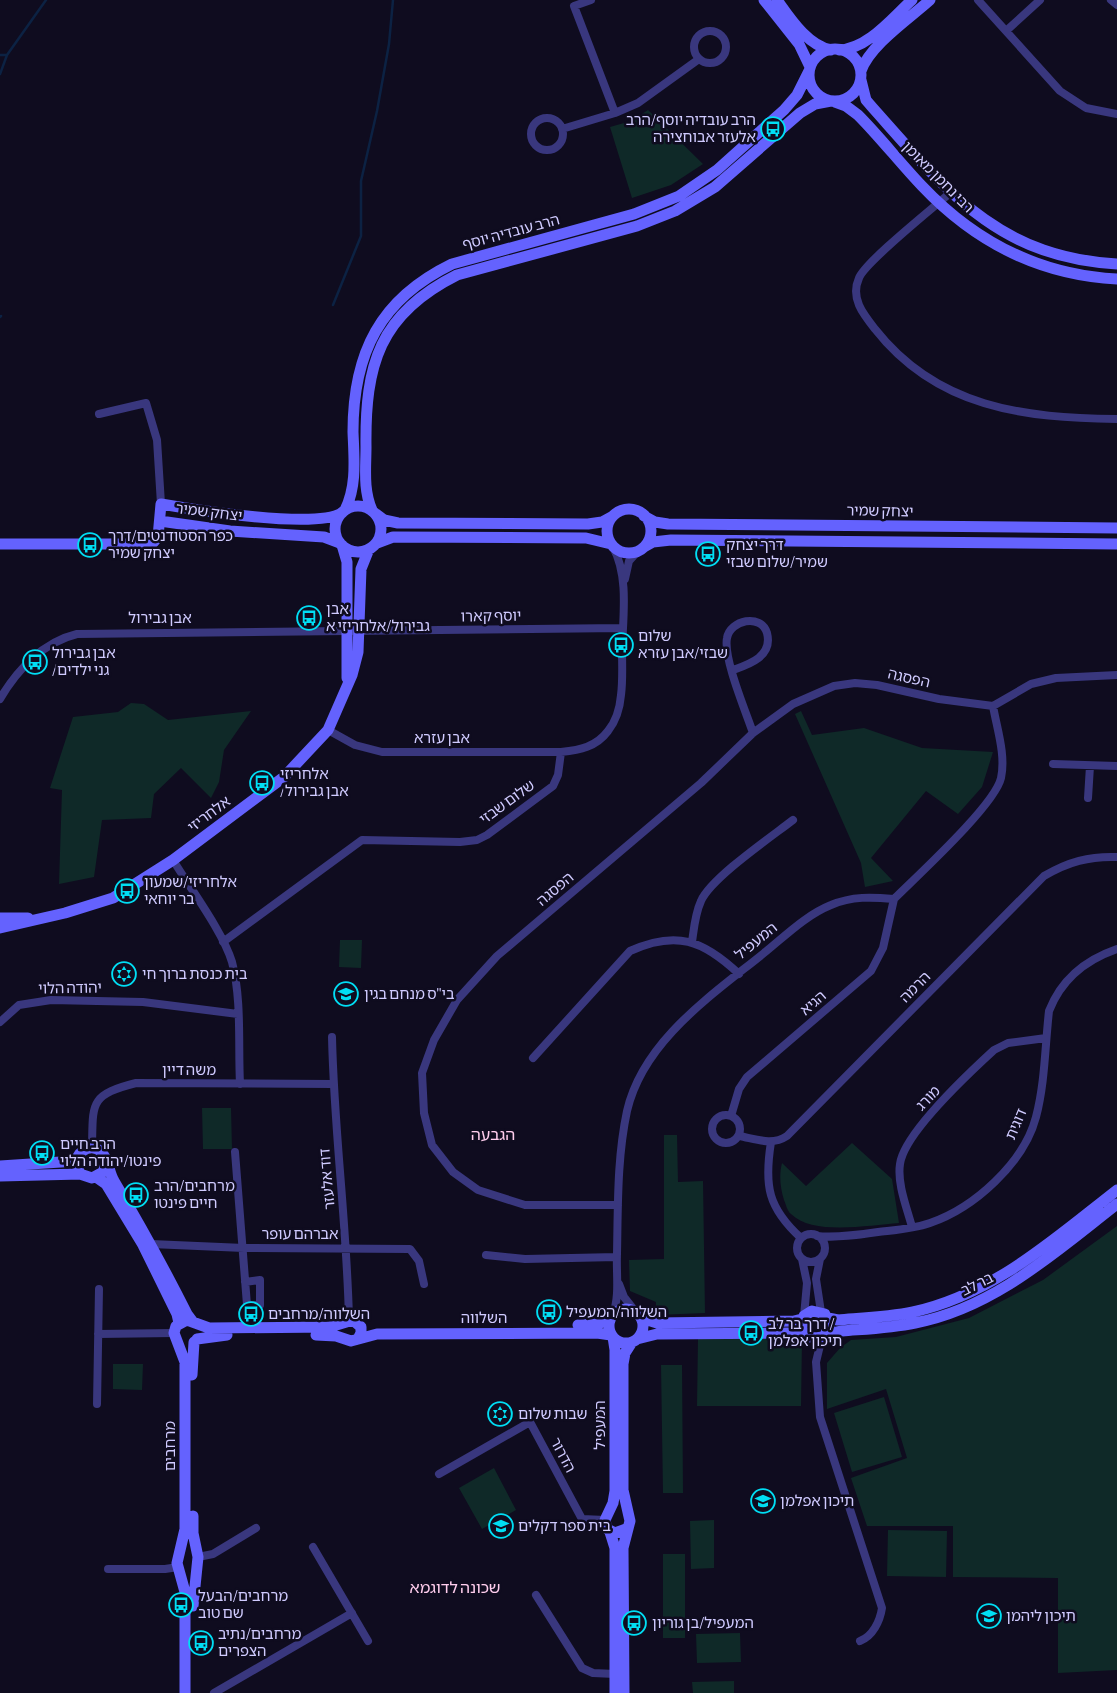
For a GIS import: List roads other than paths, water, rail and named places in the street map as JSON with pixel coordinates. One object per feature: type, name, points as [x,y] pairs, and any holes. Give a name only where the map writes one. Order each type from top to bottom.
[{"type":"street","points":[[590,0],[574,6],[614,113]]},
{"type":"street","points":[[764,0],[799,44],[810,69],[810,82],[815,92],[833,102],[852,96],[874,50],[930,0]]},
{"type":"street","points":[[777,0],[806,36],[818,45],[855,58],[861,76]]},
{"type":"street","points":[[810,69],[818,55],[851,48],[867,40],[912,0]]},
{"type":"street","points":[[978,0],[1066,96],[1086,108],[1117,114]]},
{"type":"street","points":[[1006,31],[1040,0]]},
{"type":"street","points":[[1112,0],[1117,5]]},
{"type":"street","points":[[710,32],[722,36],[726,47],[722,59],[710,63],[699,59],[695,47],[699,36],[710,32]]},
{"type":"street","points":[[562,129],[614,113],[652,95],[699,59]]},
{"type":"street","name":"הרב עובדיה יוסף","points":[[344,511],[353,488],[354,396],[358,374],[373,334],[399,300],[415,286],[452,264],[634,214],[679,196],[717,170],[784,110],[797,95],[810,69]]},
{"type":"street","name":"רבי נחמן מאומן","points":[[861,76],[866,100],[872,107],[950,193],[988,223],[1025,243],[1062,256],[1117,264]]},
{"type":"street","name":"הרב עובדיה יוסף","points":[[374,512],[366,488],[366,397],[370,377],[384,340],[395,323],[415,302],[439,284],[457,275],[637,226],[675,212],[715,187],[800,113],[815,104],[833,102]]},
{"type":"street","name":"רבי נחמן מאומן","points":[[833,102],[846,106],[858,115],[938,203],[979,236],[1019,257],[1058,271],[1117,279]]},
{"type":"street","points":[[542,119],[555,120],[562,129],[561,141],[552,149],[540,148],[532,139],[533,126],[542,119]]},
{"type":"street","points":[[950,193],[866,267],[858,280],[856,296],[859,308],[880,336],[896,353],[932,381],[973,401],[995,408],[1042,417],[1117,419]]},
{"type":"street","points":[[99,414],[146,403],[157,440],[161,504],[160,521]]},
{"type":"street","name":"יצחק שמיר","points":[[161,504],[233,514],[314,519],[332,517],[344,511]]},
{"type":"street","points":[[623,596],[629,561],[641,549],[650,531],[644,516],[629,510],[602,522],[588,524],[398,523],[384,520],[374,512],[358,506],[344,511],[336,525],[336,533],[341,544],[355,552],[393,537],[586,538],[612,546],[625,553],[641,549]]},
{"type":"street","points":[[373,546],[381,529],[374,512]]},
{"type":"street","points":[[561,752],[580,750],[597,743],[609,730],[618,712],[621,695],[623,596],[621,568],[607,528],[613,516]]},
{"type":"street","name":"יצחק שמיר","points":[[644,516],[655,522],[668,524],[1117,528]]},
{"type":"street","name":"יצחק שמיר","points":[[0,544],[147,545],[152,544],[158,537],[160,521],[230,531],[324,537],[341,544]]},
{"type":"street","name":"יצחק שמיר","points":[[641,549],[653,542],[671,540],[1117,544]]},
{"type":"street","name":"אלחריזי","points":[[0,928],[52,916],[113,898],[173,860],[284,777],[328,730],[356,664],[347,562],[341,544]]},
{"type":"street","name":"אלחריזי","points":[[354,631],[361,570],[373,546]]},
{"type":"street","points":[[733,670],[762,656],[768,645],[766,631],[761,623],[753,620],[743,622],[734,627],[727,636],[727,653],[754,733]]},
{"type":"street","name":"יוסף קארו","points":[[354,631],[622,628]]},
{"type":"street","name":"אבן גבירול","points":[[0,699],[9,684],[35,656],[62,638],[77,634],[95,632],[354,631]]},
{"type":"street","points":[[894,899],[992,797],[1001,780],[1003,763],[993,706],[1031,684],[1056,678],[1117,675]]},
{"type":"street","name":"הפסגה","points":[[618,1204],[525,1205],[478,1190],[453,1172],[432,1145],[424,1113],[422,1073],[434,1040],[457,1000],[497,956],[700,783],[754,733],[793,704],[834,686],[855,683],[877,685],[938,699],[993,706]]},
{"type":"street","name":"אבן עזרא","points":[[328,730],[355,746],[382,752],[561,752]]},
{"type":"street","name":"שלום שבזי","points":[[223,942],[362,840],[467,842],[487,835],[553,786],[558,775],[561,752]]},
{"type":"street","points":[[1053,764],[1117,766]]},
{"type":"street","points":[[1088,798],[1090,766]]},
{"type":"street","points":[[692,942],[701,899],[712,884],[793,820]]},
{"type":"street","name":"הרמה","points":[[771,1142],[780,1141],[787,1136],[1044,876],[1066,863],[1089,857],[1117,857]]},
{"type":"street","points":[[173,860],[223,942],[233,968],[238,1014],[240,1084]]},
{"type":"street","name":"המעפיל","points":[[611,1317],[616,1302],[620,1148],[628,1108],[639,1078],[676,1027],[812,914],[844,900],[869,897],[894,899]]},
{"type":"street","name":"הגיא","points":[[732,1116],[738,1089],[747,1077],[871,970],[884,948],[894,899]]},
{"type":"street","name":"אלחריזי","points":[[0,918],[52,916]]},
{"type":"street","points":[[533,1058],[630,951],[650,942],[666,939],[692,942],[721,957],[739,974]]},
{"type":"street","name":"דוגית","points":[[817,1236],[854,1235],[912,1227],[948,1216],[981,1194],[1010,1166],[1026,1141],[1036,1118],[1049,1011],[1055,995],[1063,984],[1099,955],[1117,948]]},
{"type":"street","name":"יהודה הלוי","points":[[0,1022],[18,1005],[51,1000],[143,1002],[238,1014]]},
{"type":"street","name":"דוד אלעזר","points":[[332,1037],[333,1084],[347,1248],[350,1322]]},
{"type":"street","name":"מורג","points":[[912,1227],[900,1178],[899,1166],[905,1145],[923,1123],[994,1050],[1008,1043],[1046,1038]]},
{"type":"street","name":"משה דיין","points":[[92,1148],[93,1107],[101,1096],[114,1089],[136,1084],[333,1084]]},
{"type":"street","points":[[739,1136],[740,1124],[732,1116],[723,1115],[716,1120],[712,1128],[714,1136],[720,1142],[728,1144],[739,1136],[771,1142],[768,1173],[774,1208],[783,1221],[801,1238]]},
{"type":"street","points":[[106,1164],[103,1172],[96,1178],[88,1178],[78,1170],[76,1161],[83,1150],[92,1148],[104,1155],[113,1179],[151,1244],[187,1314],[199,1329],[196,1341]]},
{"type":"street","points":[[234,1152],[244,1248],[245,1282]]},
{"type":"street","points":[[0,1166],[76,1161]]},
{"type":"street","points":[[0,1176],[81,1174]]},
{"type":"street","name":"מרחבים","points":[[96,1178],[106,1184],[142,1245],[177,1314],[177,1333],[185,1362],[185,1529],[179,1551],[179,1570]]},
{"type":"street","name":"בר לב","points":[[824,1315],[838,1320],[913,1312],[953,1300],[986,1286],[1022,1263],[1117,1190]]},
{"type":"street","name":"בר לב","points":[[823,1336],[838,1331],[916,1323],[957,1310],[991,1296],[1029,1273],[1117,1204]]},
{"type":"street","points":[[816,1362],[823,1336],[829,1327],[824,1315],[816,1280],[820,1259],[824,1251],[823,1242],[817,1236],[808,1234],[801,1238],[796,1247],[802,1259],[807,1283],[802,1329],[807,1336],[816,1362],[820,1417],[881,1605],[878,1622],[866,1639],[860,1641]]},
{"type":"street","name":"דוגית","points":[[824,1251],[838,1240],[854,1235]]},
{"type":"street","name":"אברהם עופר","points":[[151,1244],[244,1248],[410,1249],[419,1261],[424,1284]]},
{"type":"street","points":[[486,1255],[525,1259],[617,1257]]},
{"type":"street","points":[[802,1259],[811,1262],[820,1259]]},
{"type":"street","name":"המעפיל","points":[[617,1278],[624,1297],[638,1314]]},
{"type":"street","points":[[97,1404],[99,1289]]},
{"type":"street","points":[[823,1336],[807,1336],[794,1333],[657,1334],[622,1342],[612,1336],[611,1317],[626,1308],[658,1323],[794,1321],[803,1318],[812,1311],[824,1315]]},
{"type":"street","points":[[634,1340],[642,1330],[638,1314]]},
{"type":"street","name":"השלווה","points":[[194,1322],[209,1328],[330,1327],[350,1322],[377,1327],[588,1325],[605,1322],[611,1317]]},
{"type":"street","points":[[177,1333],[187,1320],[194,1322]]},
{"type":"street","points":[[98,1334],[177,1333],[188,1345],[218,1335],[315,1334],[336,1336],[343,1339],[351,1341],[358,1339],[361,1333],[350,1322],[340,1329],[343,1339]]},
{"type":"street","name":"השלווה","points":[[358,1339],[377,1334],[597,1332],[612,1336]]},
{"type":"street","name":"המעפיל","points":[[606,1516],[613,1503],[615,1490],[615,1350],[612,1336]]},
{"type":"street","name":"המעפיל","points":[[627,1513],[623,1490],[623,1371],[625,1353],[634,1340]]},
{"type":"street","name":"מרחבים","points":[[196,1341],[193,1533],[197,1552],[196,1571]]},
{"type":"street","name":"הדרור","points":[[439,1474],[530,1422],[582,1519],[606,1516]]},
{"type":"street","points":[[615,1693],[615,1548],[606,1516],[620,1508],[627,1513],[630,1521],[626,1529],[623,1548],[624,1693]]},
{"type":"street","points":[[179,1551],[186,1544],[197,1552],[213,1554],[256,1528]]},
{"type":"street","points":[[610,1532],[619,1534],[626,1529]]},
{"type":"street","points":[[313,1547],[368,1641]]},
{"type":"street","points":[[108,1568],[179,1570],[188,1576],[196,1571]]},
{"type":"street","points":[[179,1570],[185,1592],[185,1693]]},
{"type":"street","points":[[193,1693],[193,1593],[196,1571]]},
{"type":"street","points":[[536,1595],[582,1668],[593,1673],[615,1674]]},
{"type":"street","points":[[214,1693],[352,1613]]},
{"type":"waterway","points":[[0,74],[7,55],[46,0]]},
{"type":"waterway","points":[[333,305],[361,236],[361,181],[377,111],[389,44],[393,0]]},
{"type":"waterway","points":[[0,55],[7,55]]},
{"type":"place","name":"הרב עובדיה יוסף/הרב אלעזר אבוחצירה","points":[[773,129]]},
{"type":"place","name":"כפר הסטודנטים/דרך יצחק שמיר","points":[[90,545]]},
{"type":"place","name":"דרך יצחק שמיר/שלום שבזי","points":[[708,554]]},
{"type":"place","name":"אבן גבירול/אלחריזי א","points":[[309,618]]},
{"type":"place","name":"שלום שבזי/אבן עזרא","points":[[621,645]]},
{"type":"place","name":"אבן גבירול /גני ילדים","points":[[35,662]]},
{"type":"place","name":"אלחריזי /אבן גבירול","points":[[262,783]]},
{"type":"place","name":"אלחריזי/שמעון בר יוחאי","points":[[127,891]]},
{"type":"place","name":"בית כנסת ברוך חי","points":[[124,974]]},
{"type":"place","name":"בי\"ס מנחם בגין","points":[[346,994]]},
{"type":"place","name":"הרב חיים פינטו/יהודה הלוי","points":[[42,1153]]},
{"type":"place","name":"מרחבים/הרב חיים פינטו","points":[[136,1195]]},
{"type":"place","name":"השלווה/המעפיל","points":[[549,1312]]},
{"type":"place","name":"השלווה/מרחבים","points":[[251,1314]]},
{"type":"place","name":"דרך בר לב / תיכון אפלמן","points":[[751,1333]]},
{"type":"place","name":"שבות שלום","points":[[500,1414]]},
{"type":"place","name":"תיכון אפלמן","points":[[763,1501]]},
{"type":"place","name":"בית ספר דקלים","points":[[501,1526]]},
{"type":"place","name":"מרחבים/הבעל שם טוב","points":[[181,1605]]},
{"type":"place","name":"תיכון ליהמן","points":[[989,1616]]},
{"type":"place","name":"המעפיל/בן גוריון","points":[[634,1623]]},
{"type":"place","name":"מרחבים/נתיב הצפרים","points":[[201,1643]]},
{"type":"district","name":"הגבעה","points":[[493,1134]]},
{"type":"district","name":"שכונה לדוגמא","points":[[455,1587]]}]
